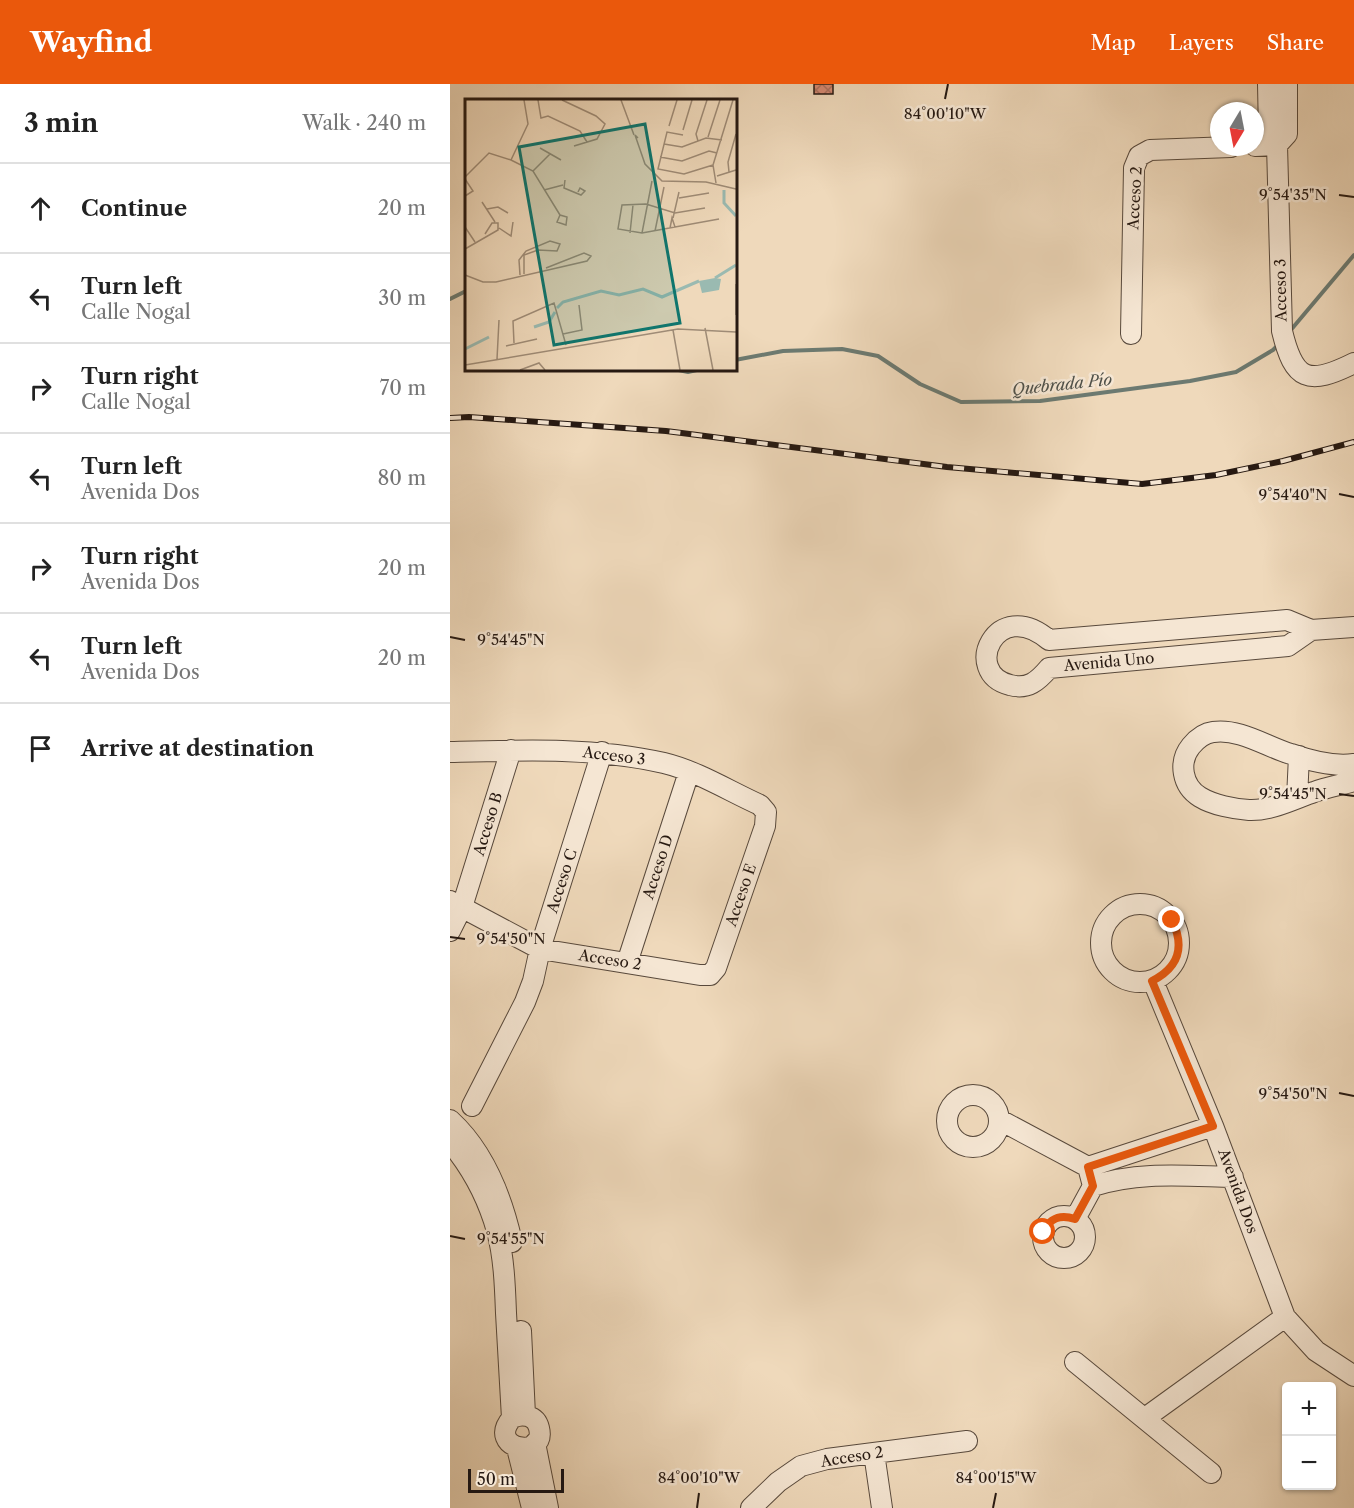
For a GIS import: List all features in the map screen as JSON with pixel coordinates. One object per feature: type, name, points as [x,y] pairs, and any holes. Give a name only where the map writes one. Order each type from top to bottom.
[{"type":"street","points":[[1268,84],[1269,134],[1277,145]]},
{"type":"street","points":[[1264,146],[1277,145],[1287,134],[1287,84]]},
{"type":"street","name":"Acceso 3","points":[[1277,145],[1282,331],[1288,356],[1294,367],[1305,374],[1319,376],[1333,373],[1354,363]]},
{"type":"street","name":"Acceso 2","points":[[1131,334],[1134,168],[1139,156],[1150,150],[1210,148]]},
{"type":"street","name":"Avenida Uno","points":[[1311,630],[1288,646],[1049,668],[1028,686],[1016,687],[1002,683],[994,677],[988,667],[986,655],[988,644],[995,635],[1006,628],[1021,626],[1036,629],[1049,640],[1287,620],[1311,630],[1354,627]]},
{"type":"street","points":[[1354,764],[1329,764],[1238,734],[1213,732],[1197,738],[1184,754],[1182,768],[1186,782],[1200,797],[1227,807],[1250,810],[1281,804],[1354,781]]},
{"type":"street","name":"Acceso 3","points":[[450,752],[511,750],[602,752],[665,764],[689,772],[760,805],[766,812]]},
{"type":"street","name":"Acceso B","points":[[450,931],[456,904],[511,750]]},
{"type":"street","name":"Acceso C","points":[[472,1106],[525,1002],[533,981],[540,949],[602,752]]},
{"type":"street","points":[[1298,798],[1299,756]]},
{"type":"street","name":"Acceso D","points":[[627,963],[689,772]]},
{"type":"street","name":"Acceso E","points":[[710,975],[716,968],[762,837],[766,812]]},
{"type":"street","name":"Acceso 2","points":[[456,904],[540,949],[710,975]]},
{"type":"street","points":[[1134,904],[1148,905],[1162,910],[1172,920],[1179,933],[1180,947],[1176,960],[1165,975],[1152,981],[1138,983],[1120,977],[1109,969],[1102,957],[1100,940],[1104,926],[1112,915],[1124,907],[1134,904]]},
{"type":"street","name":"Avenida Dos","points":[[1152,981],[1213,1126],[1285,1317],[1316,1351],[1354,1376]]},
{"type":"street","points":[[450,1120],[461,1130],[479,1154],[505,1212],[513,1246],[519,1298],[519,1417]]},
{"type":"street","points":[[1000,1120],[1091,1176],[1112,1180],[1161,1175],[1233,1177]]},
{"type":"street","points":[[1075,1219],[1091,1176],[1152,1146],[1213,1126]]},
{"type":"street","points":[[450,1142],[473,1175],[497,1231],[519,1417]]},
{"type":"street","points":[[1152,1146],[1161,1175]]},
{"type":"street","points":[[1145,1418],[1285,1317]]},
{"type":"street","points":[[1075,1362],[1211,1473]]},
{"type":"street","points":[[519,1417],[533,1419],[539,1428],[540,1433],[526,1446],[510,1443],[505,1433],[506,1428],[519,1417]]},
{"type":"street","name":"Acceso 2","points":[[751,1508],[778,1482],[801,1466],[827,1459],[968,1441]]},
{"type":"street","points":[[526,1446],[532,1508]]},
{"type":"street","points":[[526,1446],[548,1508]]},
{"type":"street","points":[[874,1453],[882,1508]]},
{"type":"building","points":[[814,84],[833,84],[833,94],[814,94]]},
{"type":"waterway","name":"Quebrada Pío","points":[[1290,331],[1354,255]]},
{"type":"waterway","name":"Quebrada Pío","points":[[450,299],[465,292]]},
{"type":"waterway","name":"Quebrada Pío","points":[[736,360],[783,351],[842,349],[878,356],[920,384],[961,402],[1040,401],[1190,381],[1236,372],[1279,344]]},
{"type":"waterway","name":"Quebrada Pío","points":[[679,370],[688,372],[697,370]]},
{"type":"railway","points":[[450,418],[469,417],[666,431],[947,467],[1142,484],[1216,475],[1283,461],[1354,442]]},
{"type":"route","points":[[1043,1232],[1051,1220],[1066,1216],[1075,1219],[1093,1186],[1088,1167],[1213,1126],[1152,981],[1165,975],[1176,960],[1180,947],[1179,933],[1172,920]]}]
